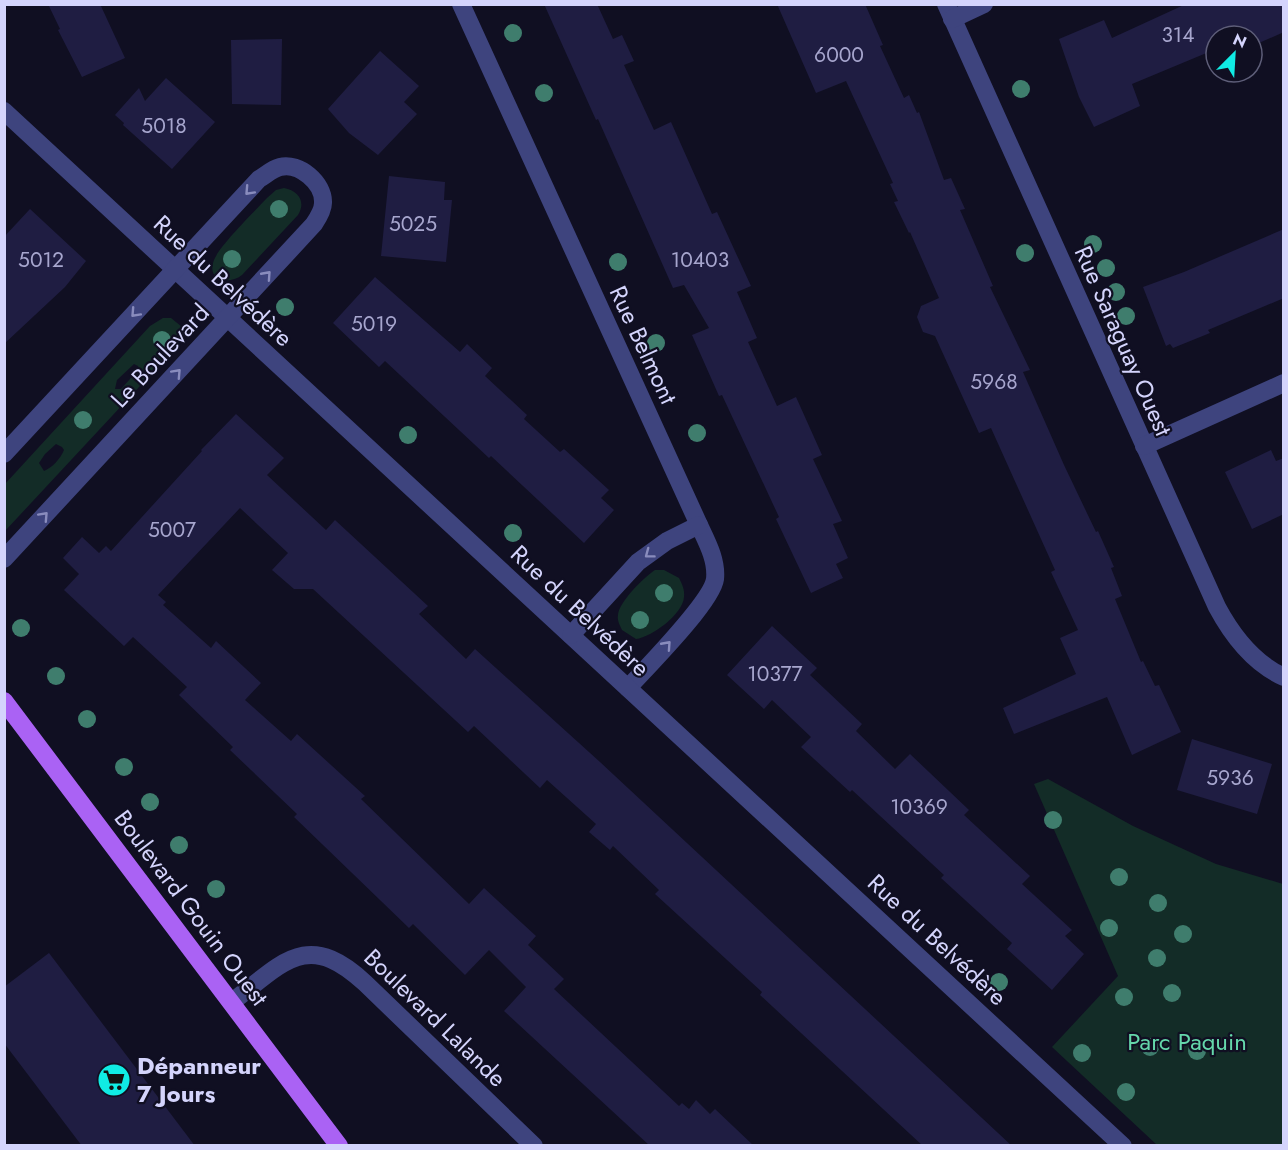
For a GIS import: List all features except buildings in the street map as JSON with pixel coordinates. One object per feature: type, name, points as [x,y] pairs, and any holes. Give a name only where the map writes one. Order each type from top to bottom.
[{"type":"main road","name":"Boulevard Gouin Ouest","points":[[4,701],[339,1146]]},
{"type":"street","name":"Rue Belmont","points":[[461,4],[699,525],[714,564],[715,578],[712,590],[702,606],[628,688]]},
{"type":"street","points":[[949,12],[984,4]]},
{"type":"street","name":"Rue Saraguay Ouest","points":[[949,12],[1217,607],[1230,631],[1251,654],[1284,677]]},
{"type":"street","name":"Rue du Belvédère","points":[[4,111],[1123,1146]]},
{"type":"street","name":"Le Boulevard","points":[[4,454],[259,179],[282,166],[296,167],[315,182],[321,191],[323,203],[314,224],[4,559]]},
{"type":"street","points":[[1144,446],[1284,383]]},
{"type":"street","points":[[571,635],[638,562],[667,541],[699,525]]},
{"type":"street","name":"Boulevard Lalande","points":[[232,1002],[283,964],[295,958],[314,954],[332,958],[352,970],[534,1146]]},
{"type":"green space","points":[[284,188],[294,192],[300,198],[301,206],[298,215],[242,275],[231,280],[220,279],[213,272],[212,267],[217,254],[267,198],[276,190]]},
{"type":"green space","points":[[163,318],[171,318],[182,327],[183,335],[179,344],[5,531],[5,484],[150,326]],"holes":[[[134,364],[139,369],[121,389],[115,389],[117,380]],[[56,444],[64,450],[56,462],[44,471],[39,463]]]},
{"type":"green space","points":[[655,570],[664,570],[679,578],[684,597],[678,610],[666,624],[636,639],[622,630],[618,619],[619,610],[633,590]]},
{"type":"green space","name":"Parc Paquin","points":[[1048,779],[1133,826],[1216,864],[1283,884],[1283,1145],[1157,1145],[1052,1047],[1118,976],[1034,784]]},
{"type":"place","name":"Dépanneur 7 Jours","points":[[114,1080]]}]
